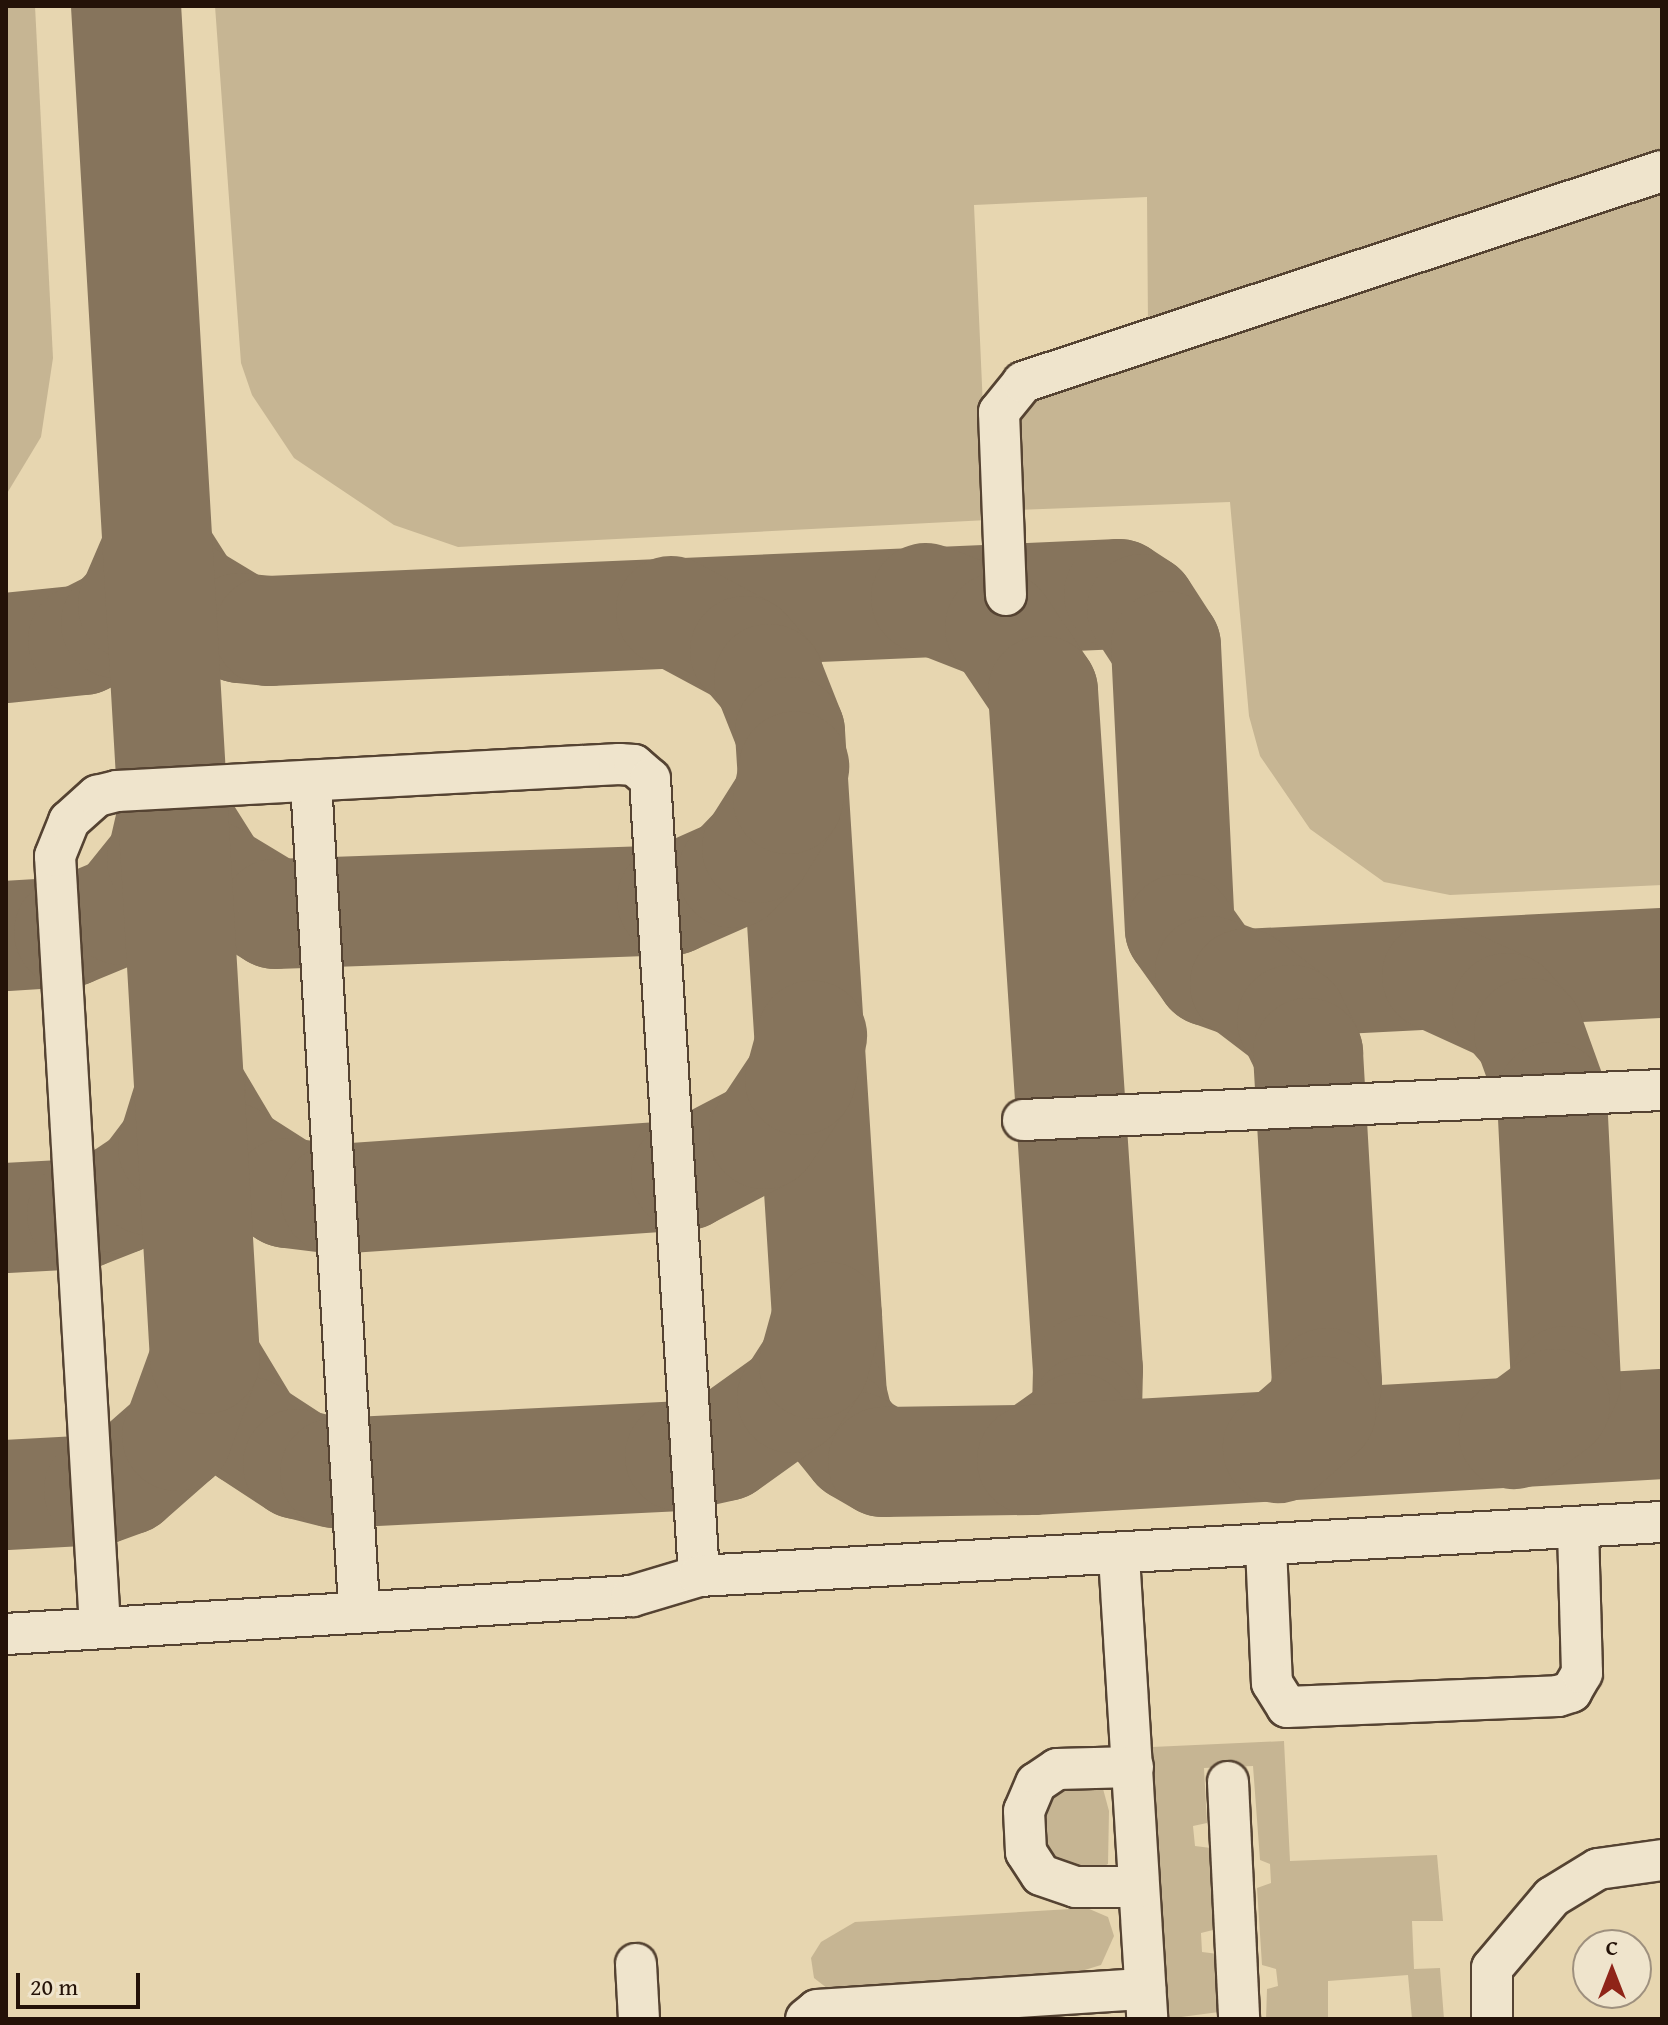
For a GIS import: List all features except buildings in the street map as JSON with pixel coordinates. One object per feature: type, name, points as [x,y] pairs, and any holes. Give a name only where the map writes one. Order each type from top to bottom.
[{"type":"lane","points":[[1006,595],[999,412],[1023,382],[1662,171]]},
{"type":"lane","points":[[100,1627],[59,836],[83,806],[117,791],[619,764],[634,765],[650,779],[699,1576]]},
{"type":"lane","points":[[311,782],[359,1608]]},
{"type":"lane","points":[[1023,1120],[1662,1090]]},
{"type":"lane","points":[[6,1634],[359,1608],[632,1596],[699,1576],[1119,1556],[1662,1522]]},
{"type":"lane","points":[[1266,1547],[1272,1683],[1287,1707],[1558,1696],[1571,1692],[1582,1673],[1578,1527]]},
{"type":"lane","points":[[806,2019],[817,2010],[1146,2004],[1119,1556]]},
{"type":"lane","points":[[1133,1767],[1057,1769],[1027,1795],[1024,1824],[1026,1852],[1041,1875],[1076,1887],[1138,1887]]},
{"type":"lane","points":[[1228,1782],[1239,2019]]},
{"type":"lane","points":[[1492,2019],[1492,1968],[1552,1897],[1598,1869],[1662,1860]]},
{"type":"lane","points":[[636,1964],[639,2019]]},
{"type":"shaded area","points":[[6,6],[35,6],[53,358],[41,437],[6,495]]},
{"type":"shaded area","points":[[215,6],[1662,6],[1662,152],[1148,325],[1147,197],[974,205],[988,520],[458,547],[394,525],[294,458],[252,395],[241,363]]},
{"type":"shaded area","points":[[1662,180],[1662,885],[1450,895],[1384,882],[1310,829],[1260,756],[1249,716],[1230,502],[1015,510],[1015,408],[1078,370]]},
{"type":"shaded area","points":[[1284,1741],[1290,1861],[1437,1855],[1443,1921],[1412,1921],[1414,1969],[1440,1968],[1444,2019],[1412,2019],[1408,1975],[1328,1981],[1328,2019],[1266,2019],[1267,1989],[1278,1986],[1276,1969],[1262,1965],[1257,1888],[1271,1883],[1270,1864],[1260,1860],[1253,1766],[1204,1768],[1207,1823],[1193,1826],[1195,1846],[1211,1848],[1213,1930],[1201,1933],[1202,1952],[1218,1954],[1219,2012],[1166,2019],[1152,1747]]},
{"type":"shaded area","points":[[1059,1775],[1102,1785],[1109,1811],[1108,1864],[1081,1879],[1045,1854],[1045,1791]]},
{"type":"shaded area","points":[[1087,1908],[1108,1917],[1114,1936],[1101,1965],[1078,1972],[832,1992],[814,1978],[811,1958],[821,1942],[855,1922]]},
{"type":"taxiway","points":[[6,1495],[99,1490],[127,1480],[177,1436],[205,1359],[126,6]]},
{"type":"taxiway","points":[[157,549],[187,596],[240,628],[269,631],[1119,594],[1142,609],[1166,646],[1180,929],[1210,971],[1245,984],[1662,963]]},
{"type":"taxiway","points":[[6,648],[83,640],[116,623],[133,605],[157,549]]},
{"type":"taxiway","points":[[926,598],[1000,627],[1043,691],[1088,1370],[1087,1410],[1077,1428],[1032,1460]]},
{"type":"taxiway","points":[[671,611],[745,651],[769,679],[790,732],[832,1396],[839,1425],[857,1447],[883,1462],[1032,1460],[1662,1424]]},
{"type":"taxiway","points":[[173,812],[214,877],[275,914],[672,900],[733,873],[757,848],[788,799],[794,767]]},
{"type":"taxiway","points":[[6,936],[69,932],[122,910],[162,860],[173,812]]},
{"type":"taxiway","points":[[1437,976],[1507,1008],[1529,1033],[1552,1097],[1566,1381],[1555,1404],[1514,1434]]},
{"type":"taxiway","points":[[1245,984],[1292,1020],[1308,1053],[1327,1383],[1321,1411],[1278,1448]]},
{"type":"taxiway","points":[[191,1089],[232,1158],[287,1193],[336,1199],[686,1175],[764,1134],[800,1080],[812,1036]]},
{"type":"taxiway","points":[[6,1218],[82,1214],[120,1199],[148,1180],[173,1147],[191,1089]]},
{"type":"taxiway","points":[[205,1359],[249,1432],[298,1464],[335,1473],[680,1456],[725,1446],[792,1398],[814,1364],[827,1317]]}]
